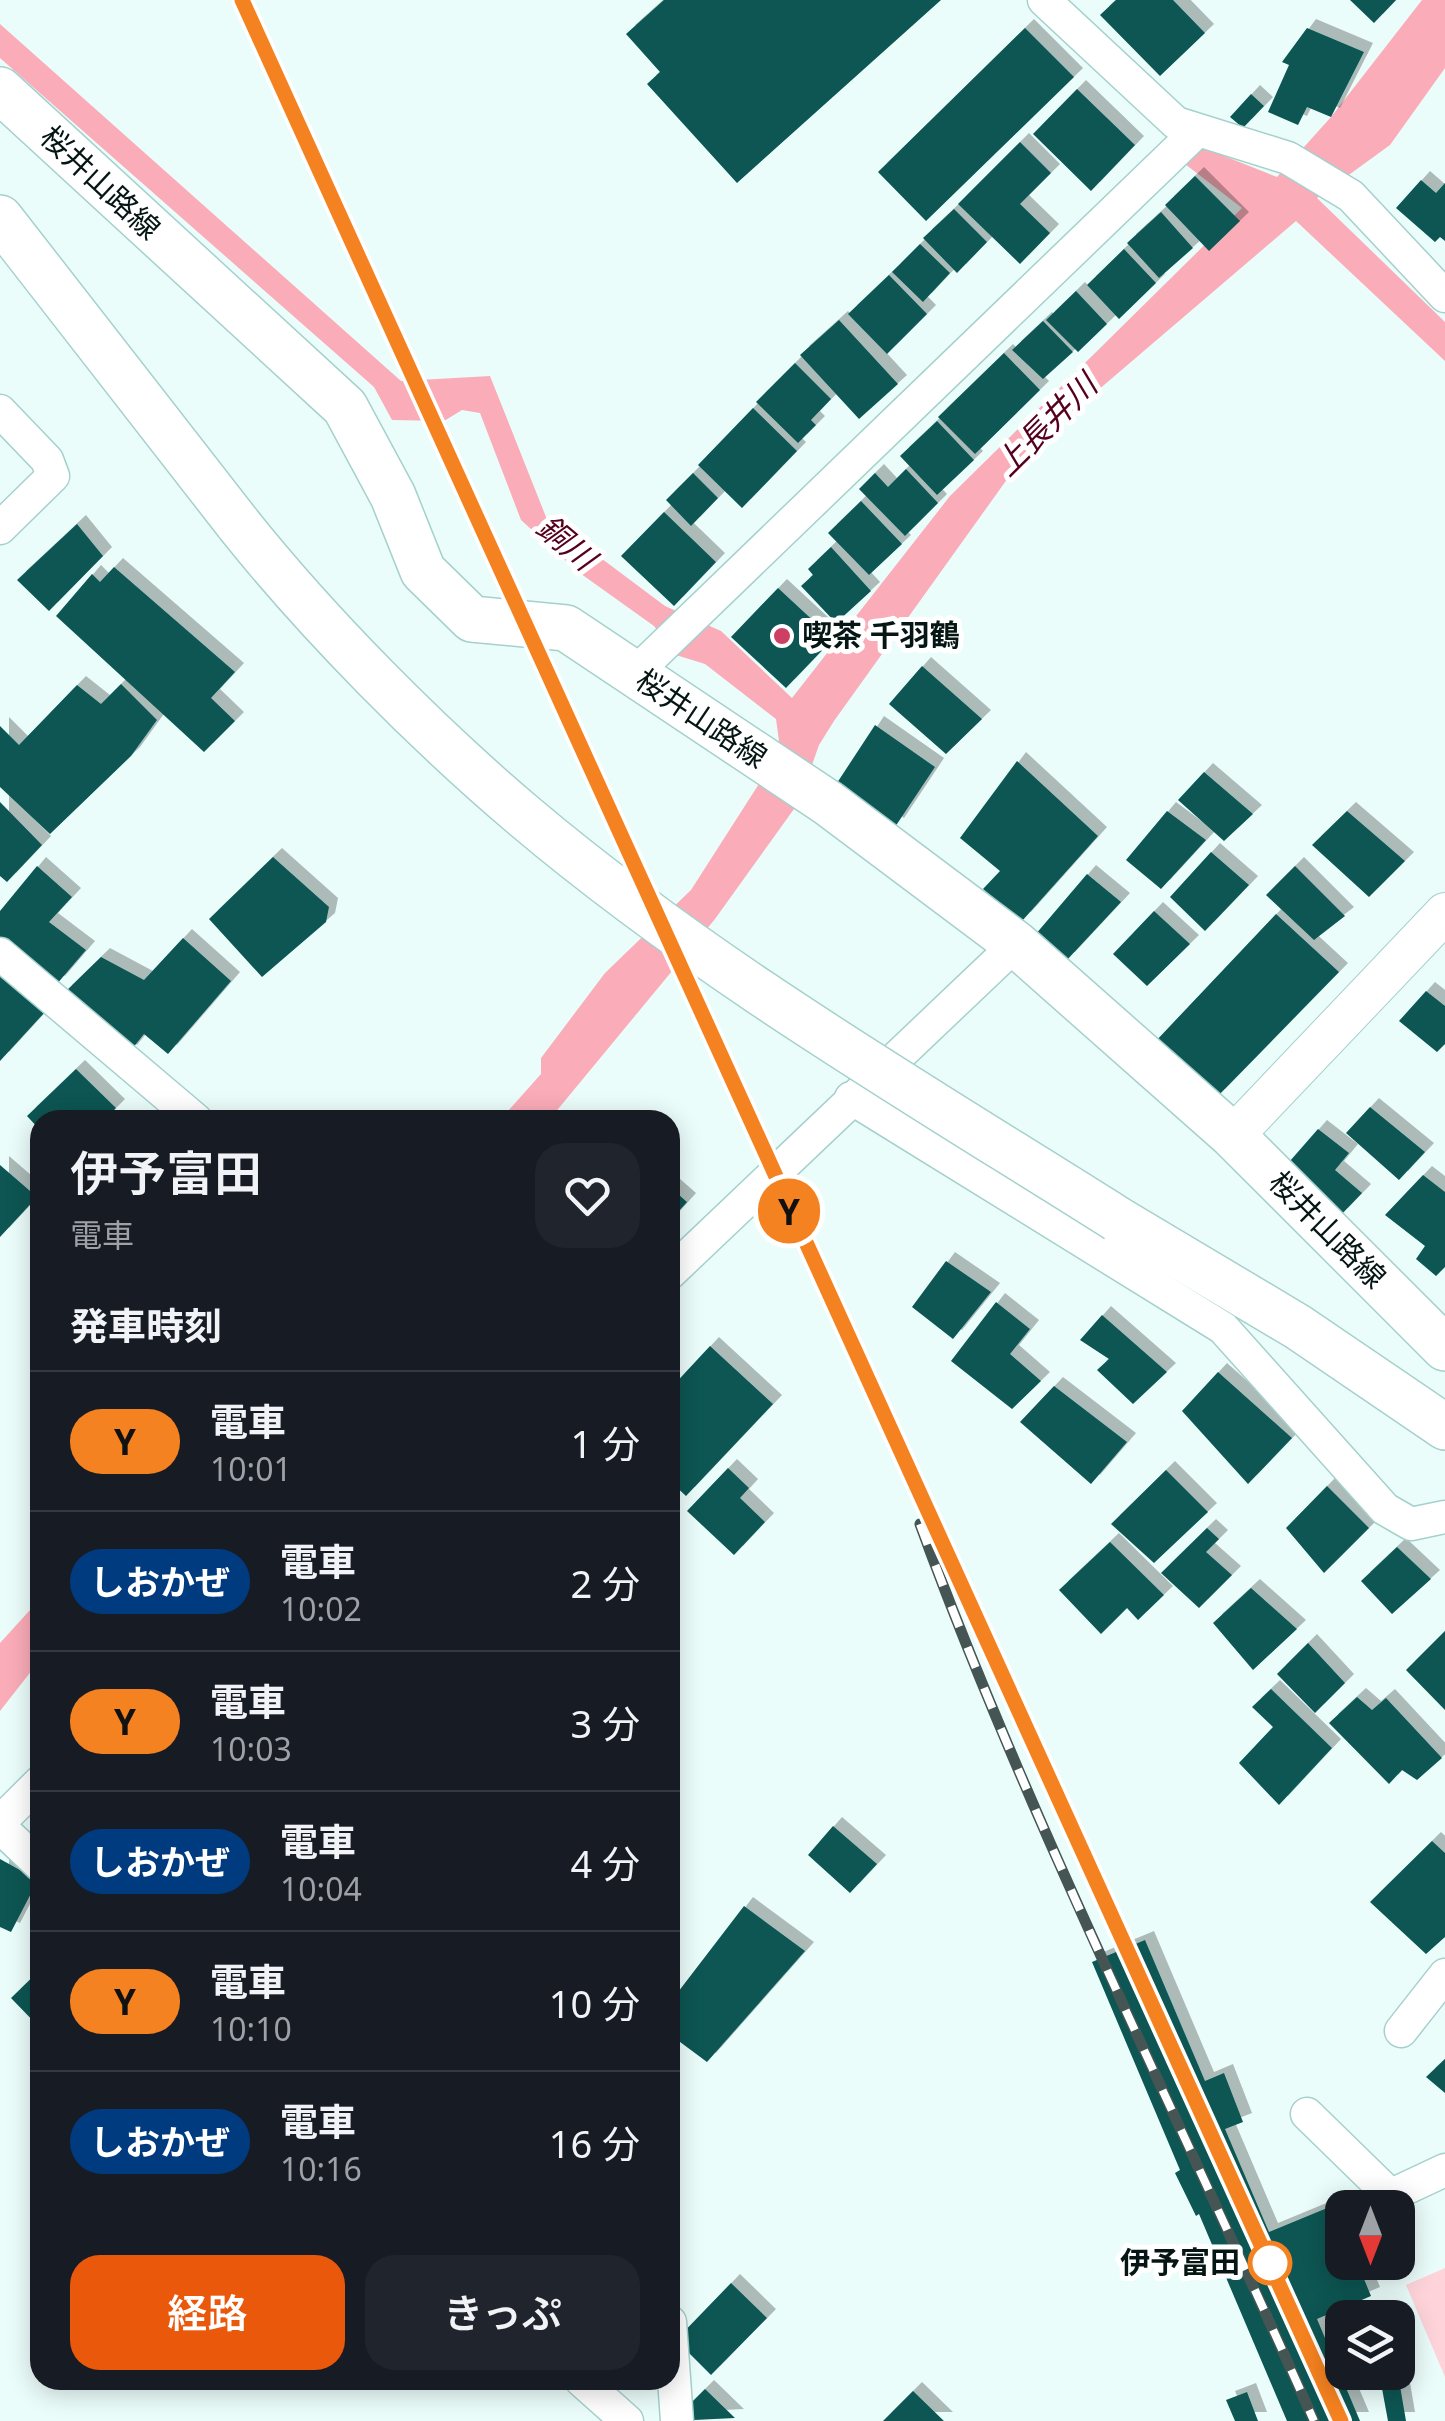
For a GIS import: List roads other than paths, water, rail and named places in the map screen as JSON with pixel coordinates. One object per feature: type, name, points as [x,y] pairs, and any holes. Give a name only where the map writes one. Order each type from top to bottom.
[{"type":"main road","name":"桜井山路線","points":[[0,90],[345,407],[394,496],[423,570],[472,619],[566,628],[828,803],[1016,944],[1233,1136],[1445,1348]]},
{"type":"main road","points":[[0,218],[300,598],[536,826],[731,971],[1117,1220],[1298,1327],[1445,1426]]},
{"type":"street","points":[[1044,0],[1176,123],[1288,158],[1351,196],[1442,286]]},
{"type":"street","points":[[634,674],[1198,130]]},
{"type":"street","points":[[0,410],[47,460],[52,476],[0,528]]},
{"type":"street","points":[[1233,1136],[1445,914]]},
{"type":"street","points":[[680,1263],[1016,944]]},
{"type":"street","points":[[0,954],[184,1110]]},
{"type":"street","points":[[851,1098],[1223,1328],[1385,1509],[1411,1524],[1445,1517]]},
{"type":"street","points":[[30,1792],[0,1824],[30,1855]]},
{"type":"street","points":[[1401,2031],[1445,1974]]},
{"type":"street","points":[[1307,2114],[1370,2190]]},
{"type":"street","points":[[1406,2190],[1445,2170]]},
{"type":"street","points":[[593,2390],[627,2421]]},
{"type":"street","points":[[674,2390],[676,2421]]},
{"type":"water","points":[[1422,0],[1445,0],[1445,68],[1390,145],[1317,198],[1445,322],[1445,361],[1296,221],[1028,450],[834,721],[819,745],[799,802],[715,919],[557,1110],[509,1110],[541,1074],[541,1058],[605,973],[691,890],[766,773],[779,741],[776,719],[705,664],[676,655],[654,626],[577,571],[521,520],[480,413],[462,410],[444,421],[392,420],[374,387],[0,58],[0,24],[401,381],[490,376],[546,517],[665,606],[721,631],[792,698],[950,496],[1242,208],[1185,164],[1199,146],[1277,177],[1331,117]]},
{"type":"water","points":[[30,1610],[30,1673],[0,1711],[0,1643]]},
{"type":"railway","points":[[242,0],[1341,2421]]},
{"type":"railway","points":[[920,1524],[1060,1864],[1314,2421]]},
{"type":"train","name":"Y","points":[[242,0],[877,1407],[986,1631],[1112,1921],[1341,2421]]},
{"type":"place","name":"喫茶 千羽鶴","points":[[782,636]]},
{"type":"place","name":"伊予富田","points":[[1270,2263]]},
{"type":"water label","name":"上長井川","points":[[1046,425]]},
{"type":"water label","name":"銅川","points":[[566,543]]}]
